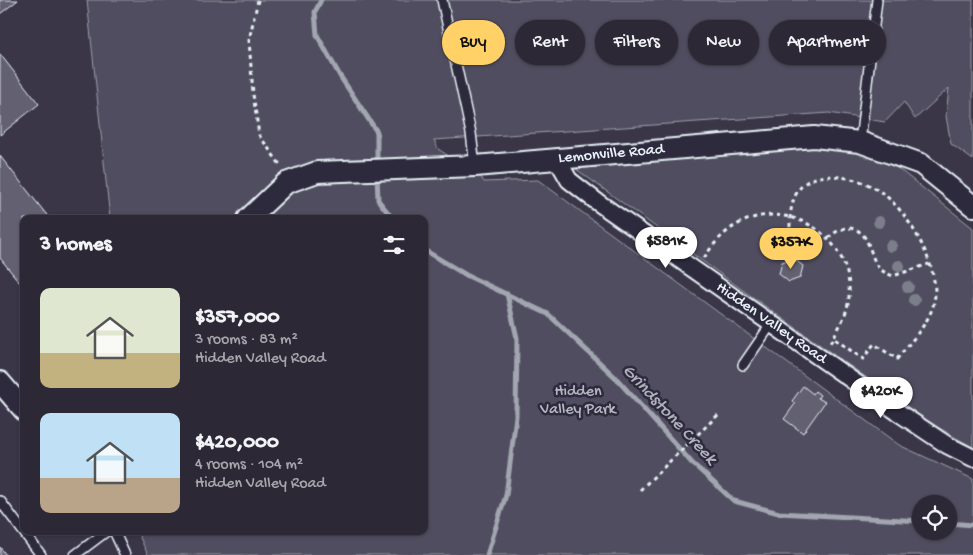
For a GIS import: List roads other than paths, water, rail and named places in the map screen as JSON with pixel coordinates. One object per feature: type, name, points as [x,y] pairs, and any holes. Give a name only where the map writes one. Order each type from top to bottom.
[{"type":"street","name":"Lemonville Road","points":[[252,215],[276,190],[292,181],[317,172],[475,166],[814,137],[860,142],[921,164],[973,206]]},
{"type":"street","name":"Hidden Valley Road","points":[[557,159],[569,180],[584,192],[939,440],[973,458]]},
{"type":"street","points":[[0,382],[20,405]]},
{"type":"lane","points":[[442,0],[471,133],[475,166]]},
{"type":"lane","points":[[860,142],[877,0]]},
{"type":"lane","points":[[743,365],[772,323]]},
{"type":"lane","points":[[0,501],[20,527]]},
{"type":"lane","points":[[26,535],[41,555]]},
{"type":"lane","points":[[75,555],[102,535]]},
{"type":"lane","points":[[116,535],[125,555]]},
{"type":"waterway","name":"Grindstone Creek","points":[[321,0],[315,12],[317,35],[340,76],[377,132],[377,166]]},
{"type":"waterway","name":"Grindstone Creek","points":[[377,175],[378,200],[390,215]]},
{"type":"waterway","name":"Grindstone Creek","points":[[428,252],[466,275],[548,314],[615,377],[692,463],[734,501],[779,513],[912,520]]},
{"type":"waterway","points":[[487,555],[506,495],[516,416],[517,338],[507,294]]},
{"type":"waterway","name":"Grindstone Creek","points":[[957,524],[973,525]]},
{"type":"park label","name":"Hidden Valley Park","points":[[578,401]]}]
